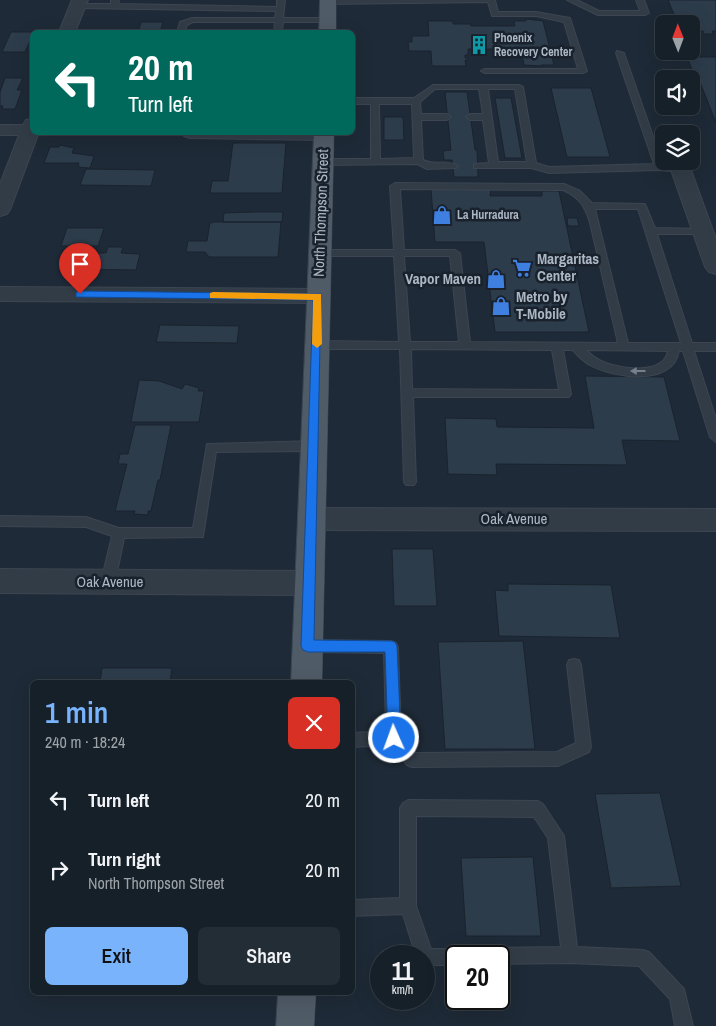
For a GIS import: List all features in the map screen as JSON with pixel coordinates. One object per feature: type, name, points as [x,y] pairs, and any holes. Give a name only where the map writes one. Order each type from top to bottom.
[{"type":"main road","points":[[328,1],[328,26]]},
{"type":"main road","name":"North Thompson Street","points":[[306,680],[324,135]]},
{"type":"main road","points":[[295,1026],[296,995]]},
{"type":"street","points":[[68,30],[78,3]]},
{"type":"street","points":[[0,130],[30,128]]},
{"type":"street","points":[[0,210],[30,133]]},
{"type":"street","points":[[681,170],[716,267]]},
{"type":"street","points":[[0,294],[318,296]]},
{"type":"street","name":"Oak Avenue","points":[[312,519],[716,520]]},
{"type":"street","name":"Oak Avenue","points":[[0,581],[310,583]]},
{"type":"lane","points":[[328,1],[490,0],[495,14],[536,14],[567,20],[583,71],[485,71]]},
{"type":"lane","points":[[571,0],[598,13],[645,13],[640,0]]},
{"type":"lane","points":[[78,3],[281,4],[278,30]]},
{"type":"lane","points":[[182,30],[183,24],[192,20],[279,20],[328,26]]},
{"type":"lane","points":[[620,53],[655,155]]},
{"type":"lane","points":[[355,101],[416,101],[433,87],[518,87],[532,165]]},
{"type":"lane","points":[[483,87],[494,165]]},
{"type":"lane","points":[[375,101],[376,161]]},
{"type":"lane","points":[[416,101],[419,161]]},
{"type":"lane","points":[[417,117],[447,117]]},
{"type":"lane","points":[[470,117],[487,117]]},
{"type":"lane","points":[[324,162],[419,161],[427,166],[453,166]]},
{"type":"lane","points":[[477,166],[532,165],[549,170],[655,167]]},
{"type":"lane","points":[[410,482],[405,346],[395,186],[564,186],[584,197],[590,206],[624,347]]},
{"type":"lane","points":[[590,206],[642,206],[716,437]]},
{"type":"lane","points":[[651,231],[703,231]]},
{"type":"lane","points":[[320,253],[455,253],[465,346]]},
{"type":"lane","points":[[317,345],[716,347]]},
{"type":"lane","points":[[407,393],[565,394],[557,346]]},
{"type":"lane","points":[[575,346],[593,362],[602,366],[614,370],[640,372],[652,371],[667,363],[671,359],[674,347]]},
{"type":"lane","points":[[0,521],[86,522],[119,533],[199,533],[211,447],[314,446]]},
{"type":"lane","points":[[108,582],[119,533]]},
{"type":"lane","points":[[308,646],[391,646],[394,738],[412,760],[558,759],[584,747],[574,665]]},
{"type":"lane","points":[[355,740],[394,738]]},
{"type":"lane","points":[[445,957],[425,957],[408,906],[408,808],[538,809],[556,836],[570,955]]},
{"type":"lane","points":[[355,908],[408,906]]},
{"type":"lane","points":[[510,956],[570,955],[643,958],[678,995],[684,1026]]},
{"type":"building","points":[[668,0],[716,0],[716,31],[712,31],[713,34],[704,34],[703,31],[700,31],[700,15],[674,15]]},
{"type":"building","name":"Phoenix Recovery Center","points":[[526,19],[543,21],[554,65],[524,65],[521,49],[468,49],[468,55],[465,55],[465,58],[468,58],[468,60],[465,60],[466,66],[432,66],[431,51],[409,51],[408,42],[412,42],[412,36],[429,36],[428,21],[453,21],[453,24],[470,24],[471,26],[515,26],[514,21],[526,21]]},
{"type":"building","points":[[141,22],[163,22],[161,30],[139,30]]},
{"type":"building","points":[[11,32],[30,32],[30,41],[25,52],[2,52]]},
{"type":"building","points":[[700,57],[716,57],[716,123],[700,82],[700,70],[692,70],[688,60],[700,60]]},
{"type":"building","points":[[5,78],[23,78],[17,90],[22,90],[15,109],[2,109],[3,106],[0,106],[0,92]]},
{"type":"building","points":[[551,88],[591,88],[610,157],[567,157]]},
{"type":"building","points":[[445,92],[467,92],[475,150],[477,150],[478,177],[454,177],[452,160],[444,160],[443,151],[451,150]]},
{"type":"building","points":[[495,98],[511,98],[522,158],[505,158]]},
{"type":"building","points":[[384,117],[403,117],[404,140],[384,140]]},
{"type":"building","points":[[233,143],[286,143],[282,193],[210,193],[212,181],[228,181]]},
{"type":"building","points":[[60,145],[74,148],[72,153],[94,156],[90,168],[78,167],[79,163],[44,163],[50,147],[59,147]]},
{"type":"building","points":[[86,169],[155,170],[151,186],[80,185]]},
{"type":"building","points":[[431,189],[491,189],[490,196],[542,196],[542,191],[559,191],[589,332],[495,332],[484,242],[435,242]]},
{"type":"building","points":[[283,212],[282,222],[223,222],[224,213]]},
{"type":"building","points":[[567,218],[577,218],[579,226],[568,226]]},
{"type":"building","points":[[281,222],[278,257],[209,257],[205,252],[186,252],[188,241],[207,241],[210,223]]},
{"type":"building","points":[[67,228],[104,228],[98,246],[61,246]]},
{"type":"building","points":[[108,247],[123,247],[121,253],[140,254],[136,270],[73,269],[78,253],[106,253]]},
{"type":"building","points":[[160,325],[239,326],[237,343],[156,342]]},
{"type":"building","points":[[585,376],[664,377],[680,441],[622,440],[627,465],[496,464],[497,475],[448,474],[445,418],[496,419],[497,427],[594,428]]},
{"type":"building","points":[[139,380],[159,381],[182,389],[185,384],[199,388],[198,391],[204,391],[199,422],[131,422]]},
{"type":"building","points":[[135,425],[171,425],[160,480],[158,480],[151,511],[148,511],[148,515],[134,514],[135,511],[115,511],[127,464],[118,464],[120,454],[128,454]]},
{"type":"building","points":[[392,549],[433,549],[437,606],[394,606]]},
{"type":"building","points":[[508,584],[611,585],[620,638],[499,636],[495,590],[508,591]]},
{"type":"building","points":[[523,641],[535,749],[445,749],[438,642]]},
{"type":"building","points":[[102,668],[172,668],[170,680],[100,680]]},
{"type":"building","points":[[660,793],[681,886],[611,888],[595,794]]},
{"type":"building","points":[[533,857],[541,936],[466,936],[461,858]]},
{"type":"slow traffic","points":[[213,295],[318,296],[317,344]]},
{"type":"place","name":"Phoenix Recovery Center","points":[[479,45]]},
{"type":"place","name":"La Hurradura","points":[[442,215]]},
{"type":"place","name":"Margaritas Center","points":[[522,268]]},
{"type":"place","name":"Vapor Maven","points":[[496,279]]},
{"type":"place","name":"Metro by T-Mobile","points":[[501,306]]},
{"type":"route","points":[[80,294],[318,296],[308,646],[391,646],[394,738]]}]
